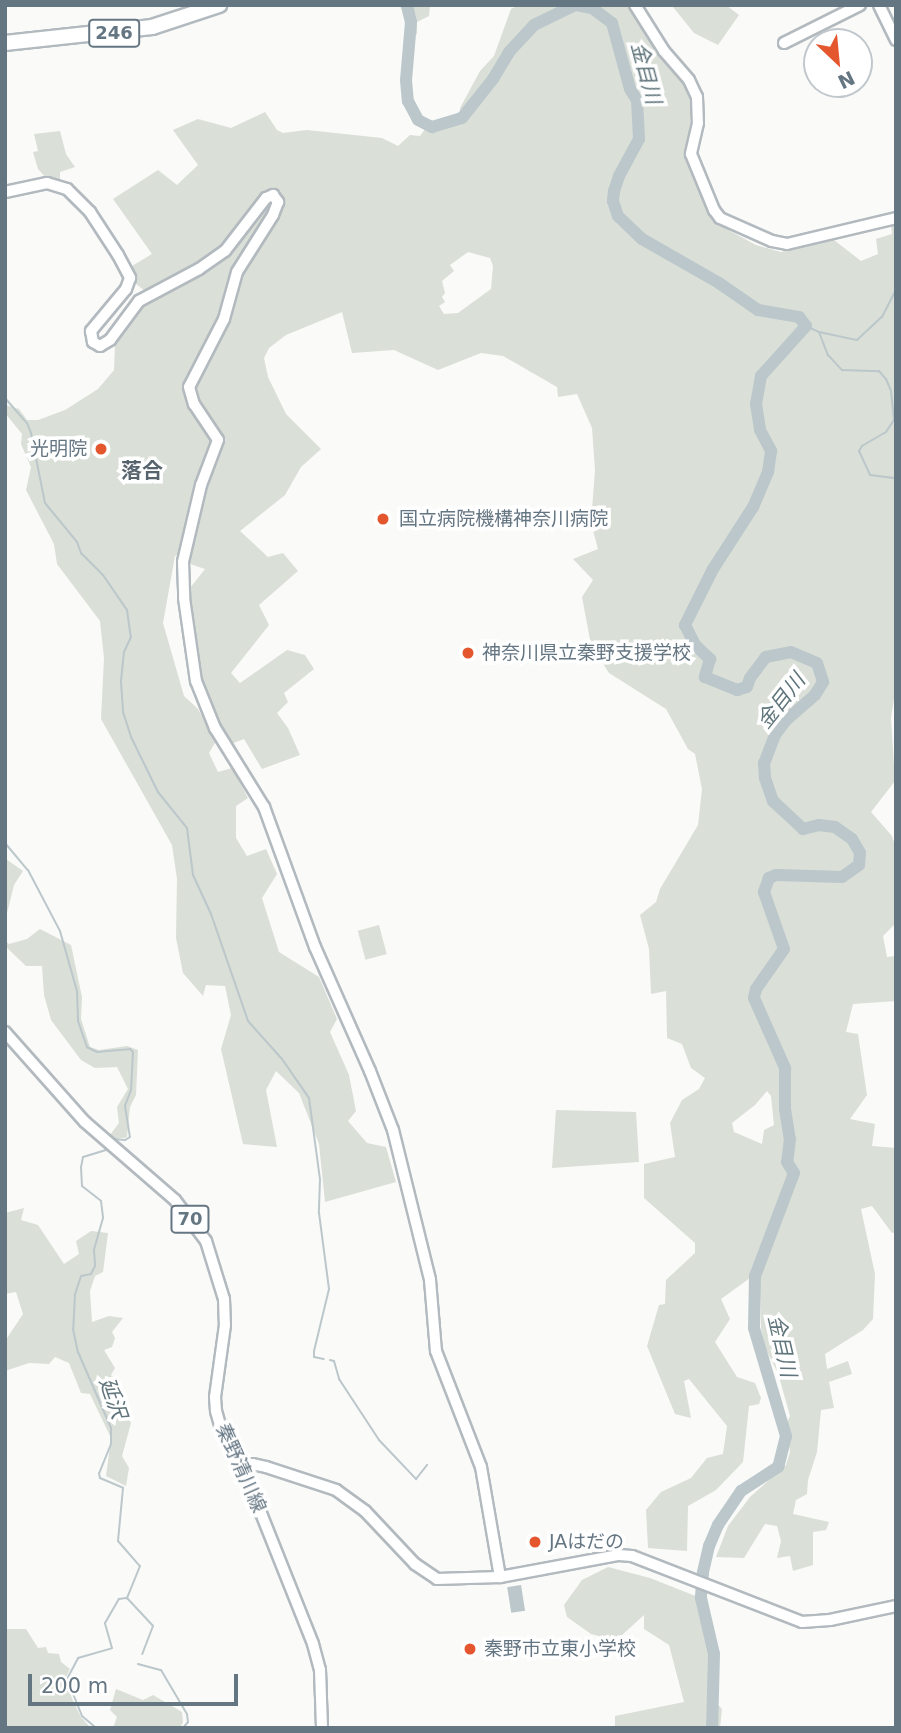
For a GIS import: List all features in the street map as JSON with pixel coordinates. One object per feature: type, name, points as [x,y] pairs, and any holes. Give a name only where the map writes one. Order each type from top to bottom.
[{"type":"highway","name":"246","points":[[5,43],[140,29],[176,21],[219,5]]},
{"type":"street","points":[[635,5],[664,51],[689,80],[698,97],[698,124],[691,154],[714,210],[720,218],[772,241],[787,244],[896,218]]},
{"type":"street","points":[[784,43],[860,5]]},
{"type":"street","points":[[879,5],[896,40]]},
{"type":"street","points":[[5,192],[47,183],[67,189],[90,212],[118,255],[130,278],[126,289],[91,331],[93,342],[100,346],[110,340],[139,301],[199,269],[225,251],[266,198],[273,195],[278,202],[273,215],[237,271],[224,320],[189,387],[194,404],[218,440],[201,485],[183,562],[184,598],[195,671],[203,703],[215,729],[264,807],[315,947],[393,1130],[430,1280],[436,1351],[481,1467],[500,1577]]},
{"type":"street","name":"秦野清川線","points":[[5,1032],[85,1122],[175,1200],[206,1241],[224,1299],[225,1325],[215,1396],[216,1411],[221,1429],[241,1468],[313,1644],[320,1670],[323,1728]]},
{"type":"street","points":[[241,1468],[252,1464],[267,1466],[336,1490],[365,1511],[415,1564],[437,1579],[500,1577],[619,1555],[632,1556],[802,1622],[830,1620],[896,1606]]},
{"type":"shaded area","points":[[400,5],[430,5],[429,16],[417,22],[417,34],[410,38]]},
{"type":"shaded area","points":[[519,5],[627,5],[640,19],[645,33],[684,84],[692,105],[686,159],[710,214],[730,231],[756,245],[781,252],[834,240],[861,261],[878,254],[876,239],[892,234],[891,224],[896,223],[896,686],[891,718],[895,781],[871,812],[892,836],[896,848],[896,923],[883,936],[887,957],[896,956],[896,1001],[853,1004],[846,1032],[858,1034],[867,1095],[850,1119],[875,1124],[872,1146],[896,1148],[896,1232],[892,1233],[872,1206],[861,1209],[875,1274],[873,1319],[863,1330],[825,1354],[827,1369],[848,1361],[852,1374],[829,1382],[834,1408],[821,1410],[817,1452],[808,1480],[807,1494],[796,1500],[793,1514],[829,1522],[826,1530],[813,1532],[813,1565],[793,1571],[790,1556],[777,1558],[781,1541],[777,1526],[765,1524],[744,1558],[716,1557],[728,1526],[750,1497],[786,1465],[790,1452],[787,1422],[790,1416],[778,1373],[765,1348],[761,1328],[760,1285],[750,1278],[721,1299],[730,1319],[715,1342],[737,1377],[755,1383],[761,1398],[759,1404],[749,1406],[743,1462],[716,1490],[688,1506],[687,1551],[648,1548],[646,1510],[661,1492],[691,1478],[707,1458],[723,1454],[727,1426],[689,1379],[684,1381],[691,1418],[675,1414],[647,1346],[659,1305],[665,1304],[666,1280],[695,1253],[695,1243],[644,1198],[644,1164],[675,1157],[670,1123],[682,1100],[699,1089],[705,1078],[691,1068],[682,1044],[667,1038],[666,991],[651,994],[649,949],[640,915],[656,902],[660,889],[698,825],[702,789],[695,754],[688,749],[666,709],[609,673],[591,645],[582,597],[593,580],[573,559],[598,549],[591,523],[595,470],[592,428],[577,394],[558,397],[557,387],[503,356],[481,353],[438,370],[394,350],[352,353],[342,312],[286,335],[269,348],[264,358],[268,377],[286,414],[321,449],[301,467],[285,495],[240,531],[268,557],[283,553],[298,571],[259,605],[269,625],[231,673],[240,683],[287,650],[305,655],[314,669],[284,693],[288,702],[277,713],[288,728],[300,755],[262,769],[244,739],[231,744],[203,695],[196,661],[190,588],[205,569],[190,564],[184,551],[175,556],[163,623],[184,696],[198,709],[216,741],[209,753],[218,772],[232,768],[248,798],[236,806],[236,838],[247,856],[266,849],[277,874],[262,898],[279,952],[319,977],[337,1019],[330,1032],[349,1075],[356,1111],[348,1121],[367,1143],[386,1147],[396,1182],[325,1202],[319,1144],[299,1093],[276,1071],[266,1090],[277,1147],[243,1144],[221,1049],[231,1015],[225,986],[206,985],[203,996],[183,973],[176,938],[177,879],[172,845],[101,719],[104,658],[100,621],[57,564],[54,544],[26,490],[31,467],[21,444],[22,434],[5,413],[5,405],[19,409],[27,420],[38,420],[65,410],[98,389],[114,370],[115,344],[136,311],[154,298],[136,284],[132,266],[152,254],[113,199],[158,170],[177,185],[198,165],[173,130],[198,119],[231,128],[265,112],[277,130],[283,133],[307,130],[382,138],[398,146],[410,135],[420,136],[431,121],[442,122],[460,114],[460,108],[480,71],[494,56],[511,9]],"holes":[[[468,252],[490,258],[493,266],[491,289],[458,313],[444,314],[439,306],[445,302],[442,297],[445,293],[442,281],[454,271],[450,265]],[[767,1091],[771,1096],[774,1125],[764,1130],[762,1144],[734,1132],[732,1123],[755,1105]]]},
{"type":"shaded area","points":[[726,5],[739,15],[718,45],[694,33],[673,7]]},
{"type":"shaded area","points":[[60,131],[66,154],[75,167],[60,172],[60,182],[47,179],[38,169],[33,152],[38,151],[34,134]]},
{"type":"shaded area","points":[[6,859],[23,871],[14,885],[5,921]]},
{"type":"shaded area","points":[[379,925],[387,954],[366,960],[358,931]]},
{"type":"shaded area","points":[[40,929],[71,945],[82,997],[81,1019],[90,1047],[99,1050],[127,1046],[138,1050],[136,1095],[130,1107],[127,1137],[112,1138],[110,1135],[119,1123],[117,1107],[128,1089],[117,1067],[95,1068],[81,1060],[51,1020],[44,995],[42,966],[26,966],[5,946],[5,941],[9,944],[27,939]]},
{"type":"shaded area","points":[[556,1110],[636,1112],[639,1162],[552,1168]]},
{"type":"shaded area","points":[[24,1208],[21,1220],[38,1225],[64,1264],[79,1254],[76,1241],[91,1231],[108,1233],[103,1272],[95,1276],[90,1291],[92,1322],[109,1316],[123,1318],[112,1332],[115,1338],[112,1347],[104,1350],[115,1368],[111,1375],[115,1379],[123,1409],[131,1423],[122,1456],[129,1468],[126,1486],[106,1476],[111,1438],[90,1394],[81,1393],[69,1363],[55,1357],[49,1364],[29,1363],[5,1371],[5,1341],[23,1314],[16,1292],[5,1294],[5,1213]]},
{"type":"shaded area","points":[[608,1567],[650,1578],[698,1597],[702,1626],[712,1656],[712,1698],[722,1709],[720,1728],[615,1728],[615,1716],[684,1702],[669,1645],[644,1629],[644,1615],[622,1635],[611,1639],[591,1634],[567,1617],[564,1605],[582,1580]]},
{"type":"shaded area","points":[[521,1585],[525,1611],[511,1613],[507,1587]]},
{"type":"shaded area","points":[[5,1629],[26,1629],[38,1648],[46,1647],[48,1653],[59,1654],[61,1662],[70,1669],[65,1679],[73,1701],[81,1717],[91,1728],[5,1728]]},
{"type":"shaded area","points":[[116,1689],[143,1700],[153,1695],[182,1712],[183,1722],[180,1728],[113,1728],[117,1717],[110,1710]]},
{"type":"waterway","name":"金目川","points":[[407,5],[411,22],[406,80],[408,101],[418,120],[432,127],[462,118],[493,79],[509,52],[534,25],[575,5]]},
{"type":"waterway","name":"金目川","points":[[576,5],[592,8],[612,23],[630,89],[637,100],[639,139],[614,191],[613,201],[618,216],[642,239],[719,283],[758,310],[799,317],[806,326],[761,376],[756,404],[760,430],[771,451],[768,472],[753,507],[713,569],[685,625],[695,645],[710,659],[705,677],[737,690],[747,687],[750,678],[766,657],[791,652],[817,663],[823,682],[815,695],[787,719],[775,735],[764,763],[765,778],[773,801],[803,829],[819,825],[835,827],[852,839],[860,853],[859,865],[842,877],[776,875],[769,878],[764,892],[784,949],[756,989],[754,998],[785,1068],[785,1109],[790,1139],[787,1162],[794,1173],[755,1276],[754,1328],[786,1436],[778,1467],[741,1491],[718,1525],[709,1546],[701,1598],[714,1654],[712,1728]]},
{"type":"waterway","points":[[819,332],[857,340],[882,317],[896,290]]},
{"type":"waterway","points":[[806,326],[819,332],[828,355],[842,370],[879,371],[886,379],[891,391],[894,420],[886,432],[862,446],[859,451],[870,475],[896,478]]},
{"type":"waterway","points":[[5,398],[27,423],[31,433],[45,503],[77,542],[81,553],[103,575],[127,610],[131,637],[124,652],[121,682],[123,712],[132,739],[158,792],[187,828],[193,875],[211,914],[248,1021],[282,1059],[309,1098],[320,1179],[319,1213],[329,1289],[314,1357],[324,1359]]},
{"type":"waterway","name":"延沢","points":[[5,843],[28,870],[60,931],[77,991],[78,1021],[87,1047],[97,1052],[130,1049],[133,1052],[131,1090],[125,1106],[130,1137],[125,1140],[114,1139]]},
{"type":"waterway","name":"延沢","points":[[106,1150],[83,1157],[81,1167],[82,1186],[101,1201],[103,1218],[94,1250],[95,1266],[91,1274],[81,1276],[75,1295],[73,1329],[78,1352],[111,1428],[111,1444],[99,1473],[100,1478],[123,1488],[118,1541],[140,1566],[127,1598],[153,1626],[142,1654]]},
{"type":"waterway","points":[[330,1360],[334,1361],[339,1379],[379,1440],[416,1479],[427,1465]]},
{"type":"waterway","points":[[95,1727],[82,1716],[67,1679],[78,1658],[112,1648],[105,1623],[119,1599],[126,1598]]},
{"type":"waterway","name":"延沢","points":[[138,1664],[161,1670],[187,1714],[188,1722],[183,1728]]},
{"type":"place","name":"光明院","points":[[101,449]]},
{"type":"place","name":"国立病院機構神奈川病院","points":[[383,519]]},
{"type":"place","name":"神奈川県立秦野支援学校","points":[[468,653]]},
{"type":"place","name":"JAはだの","points":[[535,1542]]},
{"type":"place","name":"秦野市立東小学校","points":[[470,1649]]},
{"type":"district","name":"落合","points":[[142,471]]}]
